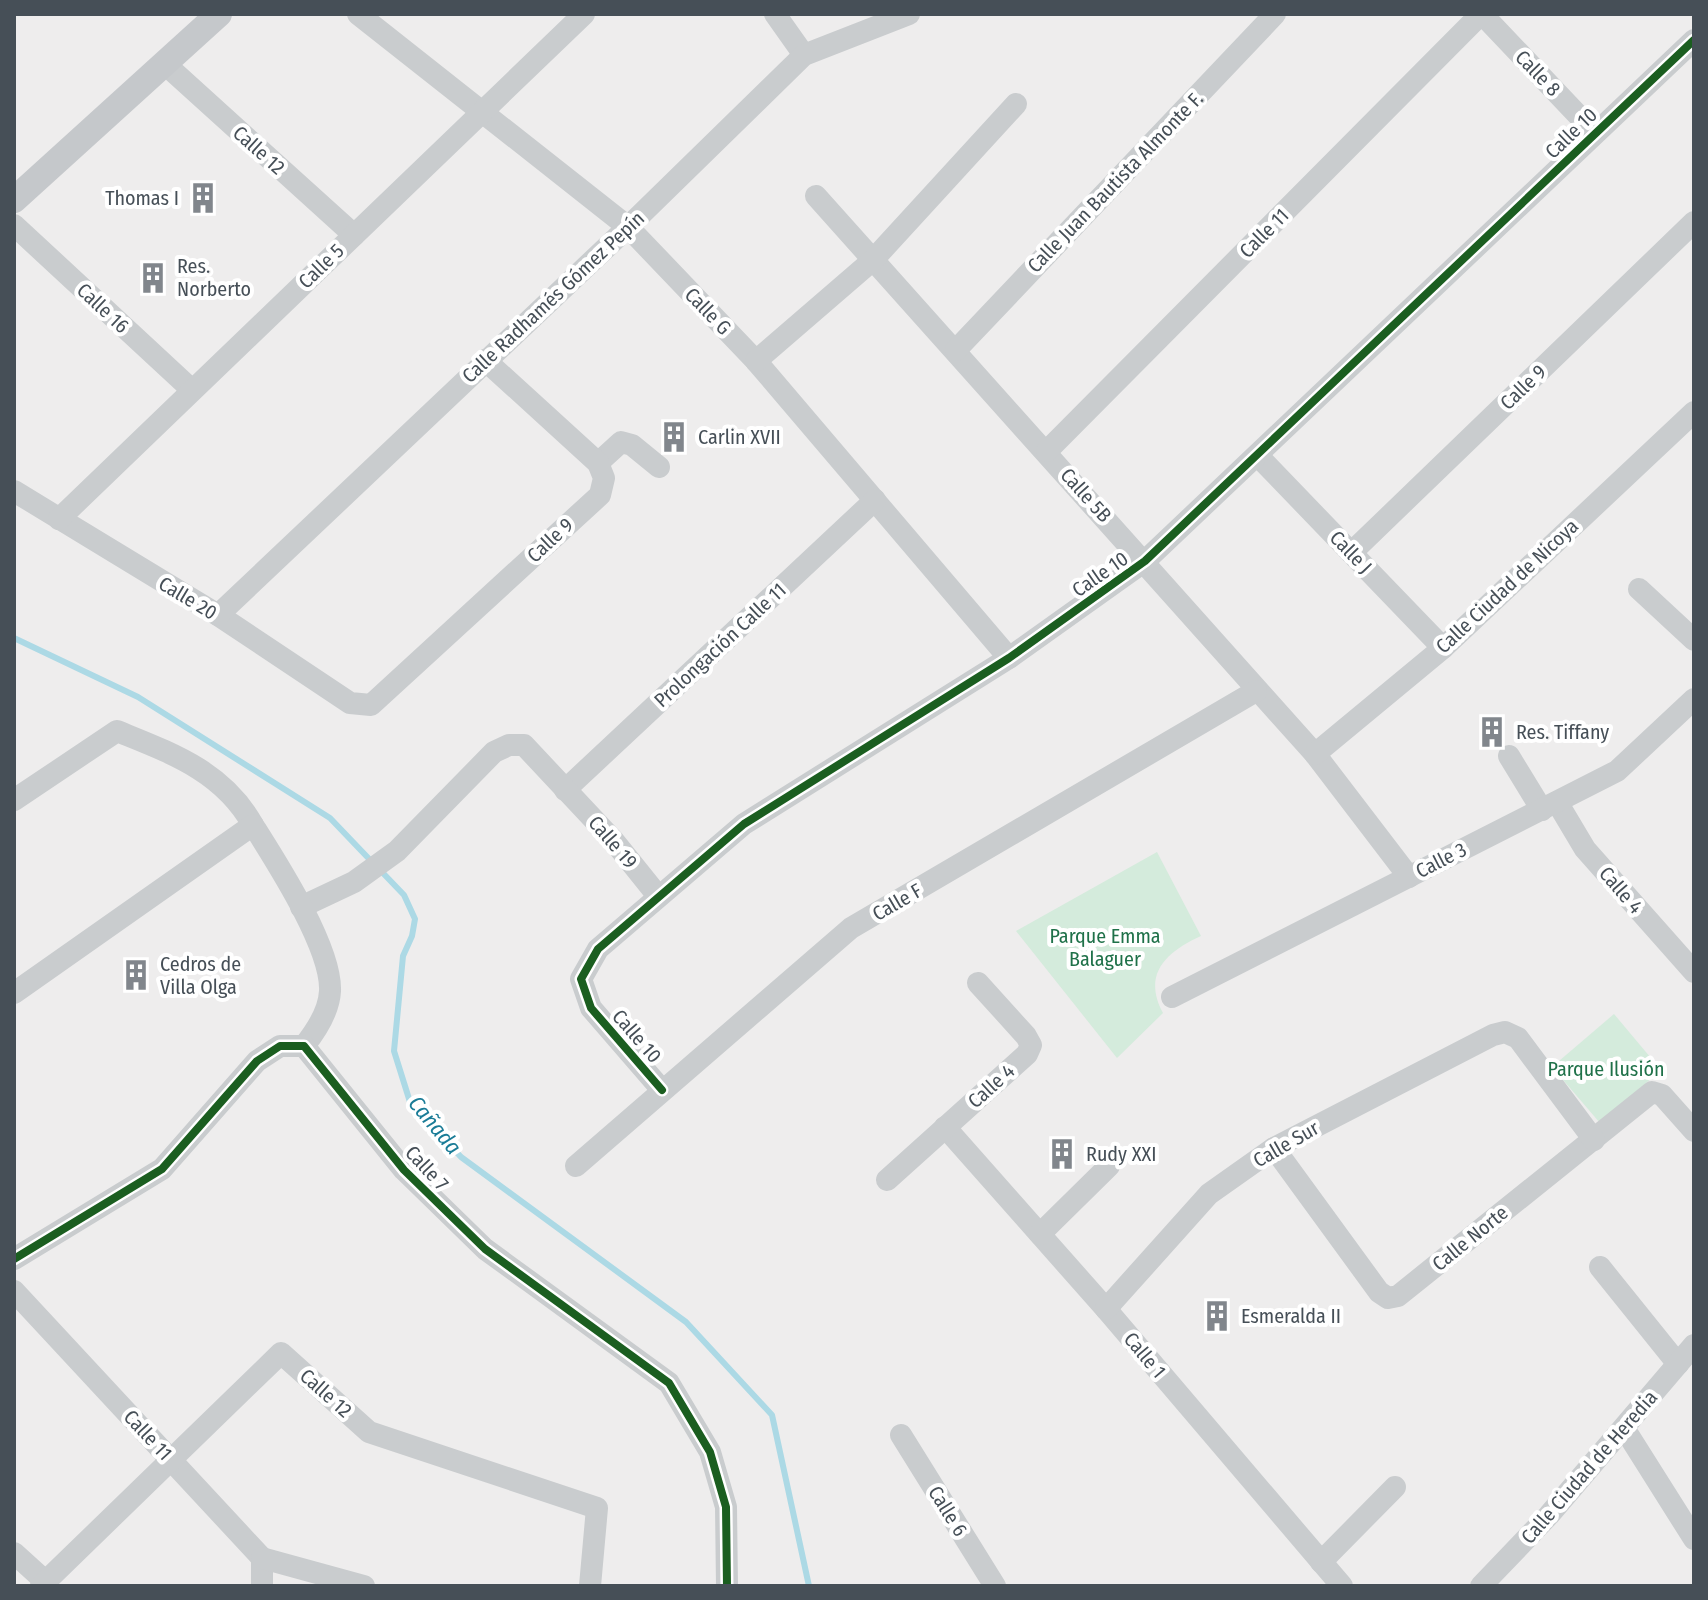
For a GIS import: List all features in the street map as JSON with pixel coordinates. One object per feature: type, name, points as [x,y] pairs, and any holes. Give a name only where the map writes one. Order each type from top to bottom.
[{"type":"main road","points":[[14,200],[219,14]]},
{"type":"street","name":"Calle G","points":[[358,14],[628,227],[756,361],[1009,658]]},
{"type":"street","name":"Calle 5","points":[[59,519],[584,14]]},
{"type":"street","points":[[775,14],[804,55]]},
{"type":"street","name":"Calle Radhamés Gómez Pepín","points":[[218,615],[628,227],[804,55],[909,14]]},
{"type":"street","name":"Calle Juan Bautista Almonte F.","points":[[956,350],[1275,14]]},
{"type":"street","name":"Calle 8","points":[[1482,14],[1594,132]]},
{"type":"street","name":"Calle 11","points":[[1047,451],[1482,14]]},
{"type":"street","name":"Calle 10","points":[[662,1090],[591,1008],[581,979],[598,949],[744,824],[1009,658],[1145,561],[1259,457],[1594,132],[1694,40]]},
{"type":"street","name":"Calle 12","points":[[165,64],[354,235]]},
{"type":"street","points":[[756,361],[873,260],[1016,104]]},
{"type":"street","name":"Calle 5B","points":[[816,196],[1315,754],[1409,877]]},
{"type":"street","name":"Calle 9","points":[[1352,552],[1694,222]]},
{"type":"street","name":"Calle 16","points":[[14,225],[192,390]]},
{"type":"street","points":[[485,360],[598,463],[621,442],[632,445],[659,467]]},
{"type":"street","name":"Calle Ciudad de Nicoya","points":[[1315,754],[1443,648],[1694,412]]},
{"type":"street","name":"Calle J","points":[[1259,457],[1443,648]]},
{"type":"street","name":"Calle 9","points":[[361,706],[371,705],[600,495],[604,478],[598,463]]},
{"type":"street","name":"Calle 20","points":[[14,491],[218,615],[350,703],[361,706]]},
{"type":"street","name":"Prolongación Calle 11","points":[[565,790],[875,500]]},
{"type":"street","points":[[1639,589],[1694,640]]},
{"type":"street","name":"Calle F","points":[[576,1166],[851,928],[1256,691]]},
{"type":"street","name":"Calle 3","points":[[1172,997],[1623,767],[1694,699]]},
{"type":"street","points":[[14,800],[117,731],[181,757],[211,776],[244,809],[301,907],[327,962],[330,993],[318,1028],[304,1046],[280,1046],[257,1061],[162,1169],[14,1259]]},
{"type":"street","name":"Calle 19","points":[[301,907],[354,882],[397,851],[494,752],[509,745],[524,745],[613,840],[658,896]]},
{"type":"street","name":"Calle 4","points":[[1509,756],[1585,849],[1694,972]]},
{"type":"street","points":[[14,993],[253,825]]},
{"type":"street","name":"Calle 4","points":[[887,1180],[1027,1054],[1031,1045],[978,983]]},
{"type":"street","name":"Calle Sur","points":[[1106,1309],[1209,1194],[1274,1148],[1493,1035],[1505,1032],[1518,1038],[1594,1140]]},
{"type":"street","name":"Calle 7","points":[[304,1046],[404,1170],[485,1249],[669,1383],[710,1452],[726,1507],[727,1586]]},
{"type":"street","name":"Calle Norte","points":[[1274,1148],[1379,1292],[1388,1298],[1398,1296],[1652,1092],[1662,1095],[1694,1131]]},
{"type":"street","name":"Calle 1","points":[[945,1127],[1106,1309],[1342,1586]]},
{"type":"street","points":[[1040,1234],[1109,1166]]},
{"type":"street","points":[[1600,1267],[1678,1364]]},
{"type":"street","name":"Calle 11","points":[[14,1291],[262,1558]]},
{"type":"street","name":"Calle Ciudad de Heredia","points":[[1481,1586],[1549,1515],[1694,1345]]},
{"type":"street","name":"Calle 12","points":[[43,1584],[281,1353],[369,1432],[597,1508],[590,1586]]},
{"type":"street","points":[[1624,1428],[1694,1539]]},
{"type":"street","name":"Calle 6","points":[[901,1435],[995,1586]]},
{"type":"street","points":[[1321,1562],[1395,1487]]},
{"type":"street","points":[[14,1553],[43,1584]]},
{"type":"street","points":[[262,1586],[262,1558],[364,1586]]},
{"type":"green space","name":"Parque Emma Balaguer","points":[[1157,852],[1201,936],[1177,949],[1161,966],[1155,987],[1163,1013],[1117,1058],[1016,931]]},
{"type":"green space","name":"Parque Ilusión","points":[[1614,1014],[1661,1070],[1600,1123],[1552,1067]]},
{"type":"waterway","name":"Cañada","points":[[14,638],[138,697],[330,818],[373,863]]},
{"type":"waterway","name":"Cañada","points":[[381,871],[404,895],[415,919],[403,956],[394,1051],[410,1102],[461,1157],[686,1322],[772,1415],[809,1586]]},
{"type":"cycle path","points":[[662,1090],[591,1008],[581,979],[598,949],[744,824],[1009,658],[1145,561],[1694,40]]},
{"type":"cycle path","points":[[14,1259],[162,1169],[257,1061],[280,1046],[304,1046],[404,1170],[485,1249],[669,1383],[710,1452],[726,1507],[727,1586]]},
{"type":"place","name":"Thomas I","points":[[203,198]]},
{"type":"place","name":"Res. Norberto","points":[[153,278]]},
{"type":"place","name":"Carlin XVII","points":[[674,437]]},
{"type":"place","name":"Res. Tiffany","points":[[1492,732]]},
{"type":"place","name":"Cedros de Villa Olga","points":[[136,975]]},
{"type":"place","name":"Rudy XXI","points":[[1062,1154]]},
{"type":"place","name":"Esmeralda II","points":[[1217,1316]]}]
